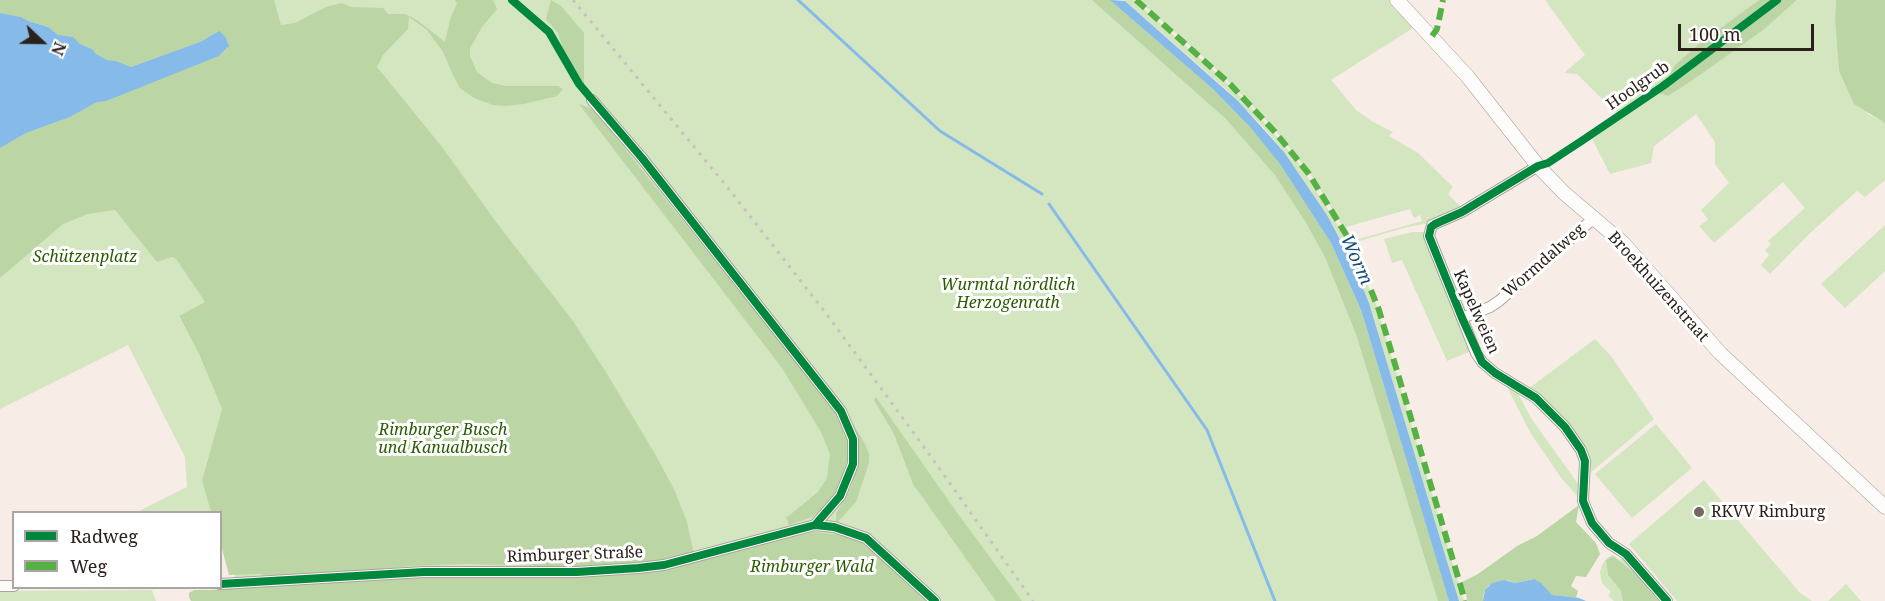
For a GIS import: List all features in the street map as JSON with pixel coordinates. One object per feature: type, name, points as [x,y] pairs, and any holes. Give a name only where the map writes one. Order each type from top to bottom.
[{"type":"street","name":"Broekhuizenstraat","points":[[1397,0],[1468,77],[1538,166],[1593,219],[1623,243],[1713,347],[1885,507]]},
{"type":"street","points":[[592,100],[642,158],[841,411],[853,439],[853,464],[840,496],[815,525]]},
{"type":"street","name":"Kapelweien","points":[[1538,166],[1462,212],[1435,224],[1431,227],[1429,236],[1482,363],[1536,398],[1574,439],[1585,461],[1583,497],[1592,523],[1610,543],[1626,554],[1667,601]]},
{"type":"street","name":"Wormdalweg","points":[[1462,318],[1499,301],[1593,219]]},
{"type":"street","name":"Rimburger Straße","points":[[222,584],[424,572],[577,572],[638,568],[664,565],[815,525],[852,532],[866,538],[935,601]]},
{"type":"green space","name":"Wurmtal nördlich Herzogenrath","points":[[0,0],[1116,0],[1212,82],[1310,197],[1454,601],[205,601],[205,594],[222,589],[222,579],[235,578],[235,565],[222,519],[222,511],[139,511],[187,487],[185,457],[128,345],[0,409]],"holes":[[[159,189],[293,378],[202,480],[222,409],[199,354],[179,317],[205,302],[176,259],[172,257],[157,261],[115,210],[91,213]]]},
{"type":"green space","name":"Rimburger Busch und Kanualbusch","points":[[0,0],[274,0],[281,25],[295,23],[326,7],[341,3],[351,7],[383,8],[388,14],[405,14],[417,20],[445,42],[457,3],[455,0],[493,0],[497,9],[482,27],[470,48],[470,56],[477,72],[492,83],[506,86],[558,86],[563,89],[557,96],[505,106],[493,105],[474,98],[460,88],[443,52],[427,30],[409,17],[408,29],[383,55],[377,67],[442,147],[499,226],[573,321],[607,374],[674,489],[687,522],[694,554],[630,565],[581,567],[468,564],[410,566],[280,578],[260,574],[229,575],[222,549],[222,511],[211,511],[202,480],[222,409],[199,354],[179,316],[205,302],[176,259],[172,257],[157,262],[115,210],[88,214],[63,224],[0,278],[0,148],[26,133],[70,117],[97,102],[219,56],[228,48],[228,43],[225,36],[218,31],[200,42],[131,67],[107,60],[92,49],[58,35],[48,27],[21,17],[0,13]]},
{"type":"green space","points":[[551,0],[561,6],[584,33],[584,85],[567,62],[558,33],[546,19]]},
{"type":"green space","points":[[1092,0],[1110,0],[1213,89],[1250,127],[1280,164],[1331,243],[1361,310],[1449,601],[1438,601],[1356,334],[1325,257],[1305,221],[1275,175],[1226,119]]},
{"type":"green space","points":[[1124,0],[1134,0],[1219,75],[1250,106],[1296,159],[1340,228],[1360,266],[1376,304],[1464,601],[1459,601],[1369,303],[1346,250],[1327,215],[1284,152],[1264,128],[1228,91]]},
{"type":"green space","points":[[1138,0],[1391,0],[1416,26],[1331,80],[1356,110],[1393,132],[1389,136],[1418,153],[1453,187],[1448,194],[1462,208],[1430,223],[1407,227],[1356,242],[1351,240],[1313,178],[1273,127],[1209,62]],"holes":[[[1410,209],[1414,218],[1420,215],[1422,221],[1355,240],[1352,239],[1346,227]]]},
{"type":"green space","points":[[1545,0],[1759,0],[1675,65],[1665,82],[1616,113],[1577,74],[1564,73],[1585,55]]},
{"type":"green space","points":[[1759,0],[1774,0],[1665,82],[1675,65]]},
{"type":"green space","points":[[1780,0],[1797,0],[1763,30],[1690,82],[1668,96],[1658,93]]},
{"type":"green space","points":[[1797,0],[1836,0],[1835,21],[1839,71],[1849,92],[1868,114],[1885,123],[1885,180],[1865,197],[1857,191],[1809,234],[1770,274],[1761,265],[1769,255],[1765,250],[1771,244],[1768,241],[1805,208],[1783,182],[1714,243],[1699,226],[1708,220],[1701,210],[1729,183],[1715,164],[1715,142],[1696,114],[1654,146],[1651,163],[1610,174],[1592,139],[1658,93],[1668,96],[1690,82]]},
{"type":"green space","points":[[1836,0],[1885,0],[1885,123],[1854,104],[1839,71],[1835,21]]},
{"type":"green space","points":[[579,104],[593,109],[839,415],[847,435],[850,457],[839,490],[827,505],[812,517],[789,525],[786,518],[818,492],[827,478],[830,454],[821,432],[782,368]]},
{"type":"green space","points":[[1885,225],[1885,271],[1845,308],[1821,284]]},
{"type":"green space","points":[[1412,232],[1425,232],[1471,351],[1447,361],[1402,260],[1392,263],[1384,239]]},
{"type":"green space","points":[[1595,339],[1611,356],[1654,419],[1590,473],[1591,460],[1579,438],[1528,389]]},
{"type":"green space","points":[[1504,381],[1515,388],[1531,418],[1581,488],[1581,500],[1562,479],[1531,434]]},
{"type":"green space","points":[[876,397],[1022,601],[996,601],[913,484],[894,434],[874,400]]},
{"type":"green space","points":[[848,416],[864,442],[869,454],[869,463],[856,502],[836,524],[836,514],[850,489],[859,462],[859,448]]},
{"type":"green space","points":[[1656,424],[1692,468],[1632,518],[1595,474]]},
{"type":"green space","name":"RKVV Rimburg","points":[[1704,480],[1800,593],[1812,601],[1677,601],[1629,544]]},
{"type":"green space","points":[[1579,505],[1576,522],[1596,543],[1600,554],[1586,577],[1576,576],[1571,586],[1578,591],[1576,598],[1552,595],[1533,579],[1515,583],[1507,580],[1489,585],[1484,592],[1483,601],[1468,601],[1462,582],[1478,574],[1517,546],[1537,536]]},
{"type":"green space","name":"Rimburger Wald","points":[[815,532],[859,540],[928,601],[191,601],[189,597],[189,593],[194,590],[392,577],[677,567],[766,542]]},
{"type":"green space","points":[[1613,555],[1620,560],[1623,557],[1664,601],[1659,601],[1635,573],[1613,556],[1606,560],[1608,575],[1621,591],[1623,601],[1614,601],[1608,596],[1611,592],[1602,583],[1600,572],[1602,565],[1607,558]]},
{"type":"green space","points":[[1613,556],[1635,573],[1659,601],[1623,601],[1621,591],[1608,575],[1606,560]]},
{"type":"green space","points":[[1846,584],[1861,601],[1828,601]]},
{"type":"green space","points":[[152,590],[156,601],[0,601],[0,591]]},
{"type":"water","points":[[1110,0],[1125,1],[1238,101],[1284,152],[1327,215],[1353,264],[1369,303],[1459,601],[1449,601],[1361,310],[1331,243],[1280,164],[1250,127],[1213,89]]},
{"type":"water","points":[[0,13],[21,17],[48,27],[58,35],[73,37],[80,44],[92,49],[107,60],[131,67],[200,42],[219,31],[225,36],[229,46],[219,56],[106,101],[97,102],[70,117],[26,133],[0,148]]},
{"type":"water","points":[[1534,579],[1552,595],[1586,601],[1483,601],[1485,590],[1492,583],[1505,580],[1515,583]]},
{"type":"waterway","points":[[798,0],[940,131],[1042,194]]},
{"type":"waterway","points":[[1049,204],[1207,430],[1275,601]]},
{"type":"railway","points":[[573,0],[728,188],[825,312],[1033,601]]},
{"type":"marked path","points":[[1136,0],[1230,84],[1275,132],[1309,174],[1353,246],[1379,310],[1465,601]]},
{"type":"marked path","points":[[1432,36],[1437,29],[1443,0]]},
{"type":"cycle path","points":[[512,0],[549,32],[579,84],[642,158],[841,411],[853,439],[853,464],[840,496],[815,525]]},
{"type":"cycle path","name":"Hoolgrub","points":[[1667,601],[1626,554],[1609,543],[1592,523],[1583,501],[1585,461],[1581,450],[1565,427],[1536,398],[1495,373],[1482,362],[1429,236],[1431,227],[1435,224],[1462,212],[1538,166],[1548,163],[1663,86],[1777,0]]},
{"type":"cycle path","points":[[222,584],[424,572],[577,572],[638,568],[664,565],[815,525],[834,527],[866,538],[935,601]]},
{"type":"place","name":"RKVV Rimburg","points":[[1699,512]]},
{"type":"park label","name":"Schützenplatz","points":[[85,257]]},
{"type":"water label","name":"Worm","points":[[1356,260]]}]
